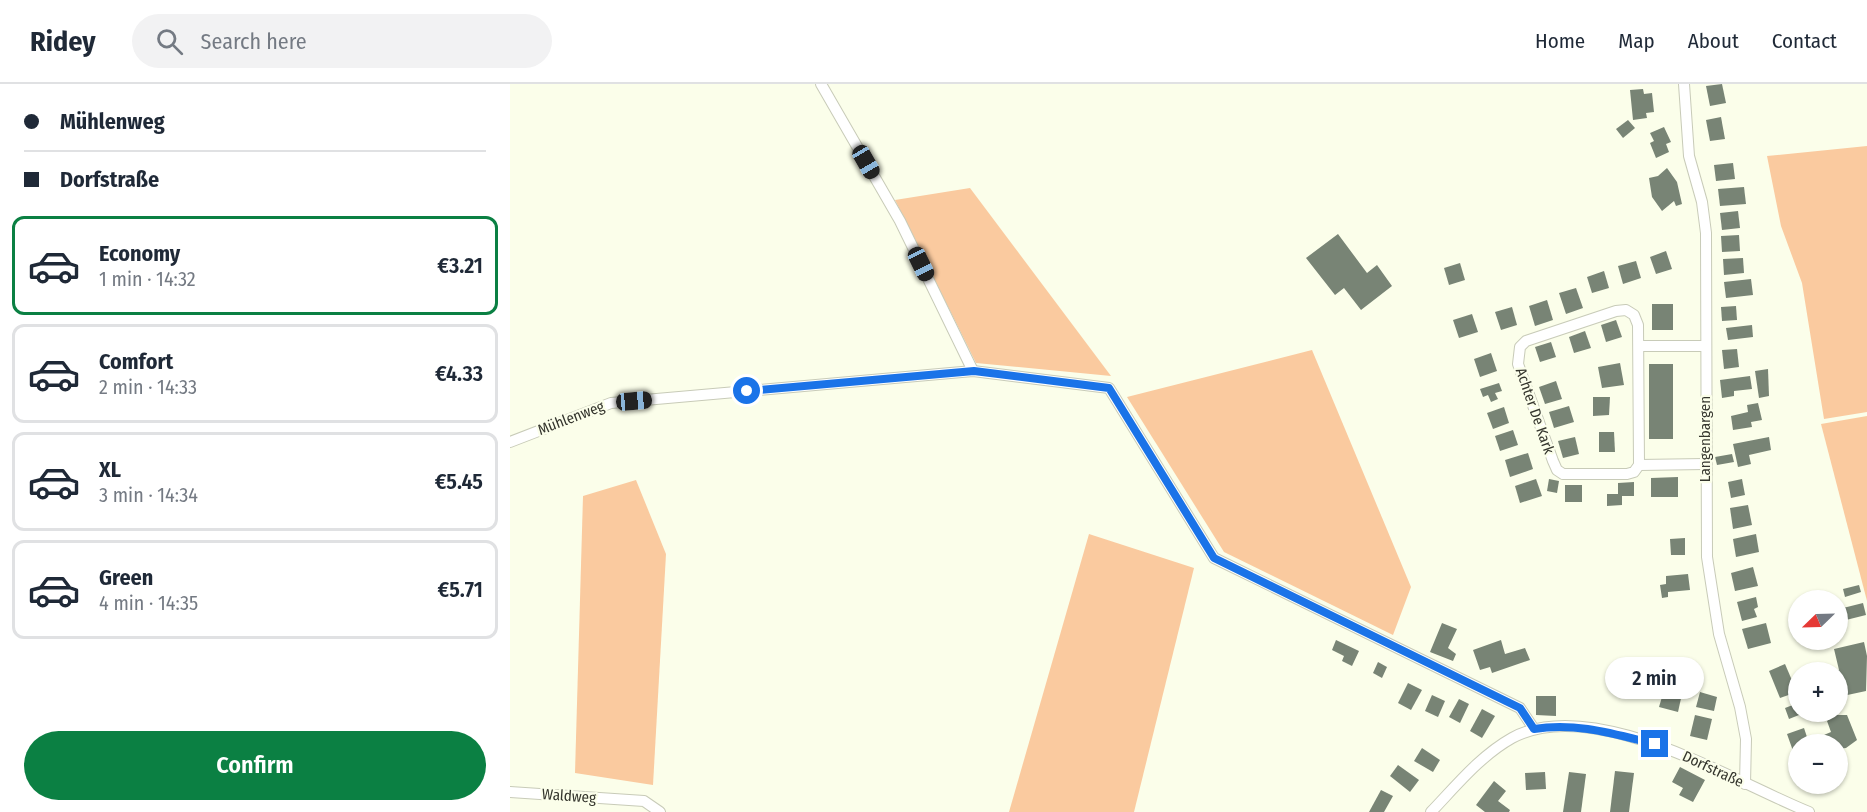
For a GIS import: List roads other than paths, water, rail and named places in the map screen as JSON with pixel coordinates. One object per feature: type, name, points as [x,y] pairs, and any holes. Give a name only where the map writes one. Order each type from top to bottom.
[{"type":"street","points":[[822,84],[900,221],[974,371]]},
{"type":"street","name":"Langenbargen","points":[[1683,87],[1689,156],[1702,202],[1706,233],[1705,514],[1710,592],[1746,739],[1745,784]]},
{"type":"street","name":"Achter De Kark","points":[[1626,310],[1634,315],[1638,325],[1639,346],[1639,465],[1634,472],[1626,474],[1572,475],[1557,470],[1518,363],[1517,354],[1520,347],[1526,341],[1616,311],[1626,310]]},
{"type":"street","points":[[1639,346],[1706,346]]},
{"type":"street","name":"Mühlenweg","points":[[510,442],[611,403],[974,371],[1109,388],[1214,558],[1520,708],[1534,729]]},
{"type":"street","name":"Achter De Kark","points":[[1639,465],[1705,464]]},
{"type":"street","name":"Dorfstraße","points":[[1431,812],[1492,752],[1512,738],[1534,729],[1554,726],[1582,726],[1655,744],[1680,753],[1809,812]]},
{"type":"street","name":"Waldweg","points":[[510,792],[644,801],[660,812]]}]
